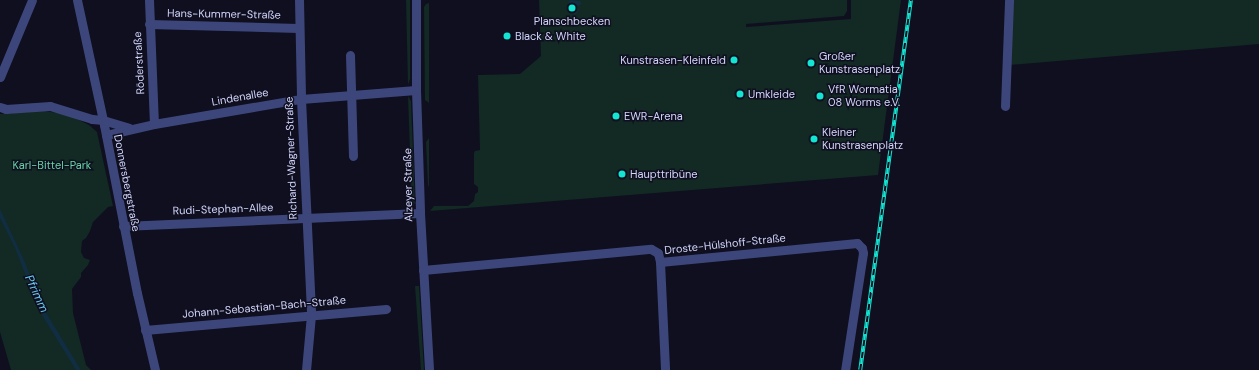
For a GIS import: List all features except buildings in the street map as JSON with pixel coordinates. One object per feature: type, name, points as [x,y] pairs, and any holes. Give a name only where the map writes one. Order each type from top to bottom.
[{"type":"street","points":[[0,78],[32,0]]},
{"type":"street","name":"Donnersbergstraße","points":[[77,0],[103,120],[123,226],[155,370]]},
{"type":"street","name":"Röderstraße","points":[[149,0],[154,124]]},
{"type":"street","name":"Richard-Wagner-Straße","points":[[299,0],[298,28],[300,99],[311,315],[306,370]]},
{"type":"street","name":"Alzeyer Straße","points":[[416,0],[416,90],[420,213],[429,370]]},
{"type":"street","points":[[1005,106],[1009,0]]},
{"type":"street","name":"Hans-Kummer-Straße","points":[[149,24],[298,28]]},
{"type":"street","points":[[350,55],[354,156]]},
{"type":"street","name":"Lindenallee","points":[[106,135],[154,124],[300,99],[416,90]]},
{"type":"street","name":"Lindenallee","points":[[0,107],[6,109],[50,106],[92,119],[103,120],[124,127],[135,128]]},
{"type":"street","name":"Rudi-Stephan-Allee","points":[[123,226],[420,213]]},
{"type":"street","name":"Droste-Hülshoff-Straße","points":[[423,270],[650,249],[658,253],[660,262],[857,243],[862,248],[863,253],[845,370]]},
{"type":"street","points":[[660,262],[665,370]]},
{"type":"street","name":"Johann-Sebastian-Bach-Straße","points":[[145,330],[386,309]]},
{"type":"green space","points":[[406,0],[410,0],[410,79],[408,85]]},
{"type":"green space","points":[[539,0],[847,0],[847,11],[844,16],[746,24],[746,27],[851,19],[851,0],[901,0],[878,175],[430,211],[434,206],[468,206],[474,201],[475,194],[478,192],[478,187],[474,184],[474,153],[475,151],[480,150],[478,75],[520,74],[541,56]]},
{"type":"green space","points":[[1011,0],[1259,0],[1259,44],[1009,65]]},
{"type":"green space","points":[[429,3],[429,103],[425,100],[424,7]]},
{"type":"green space","points":[[408,96],[411,101],[415,203],[412,208]]},
{"type":"green space","name":"Karl-Bittel-Park","points":[[43,111],[67,114],[89,125],[97,132],[113,206],[108,207],[93,222],[86,238],[82,241],[81,252],[84,258],[90,260],[88,265],[81,273],[81,277],[72,289],[73,313],[86,365],[91,370],[11,370],[0,332],[0,114]]},
{"type":"green space","points":[[429,138],[429,187],[426,142]]},
{"type":"green space","points":[[415,286],[419,286],[424,370],[421,370]]},
{"type":"water","name":"Planschbecken","points":[[570,0],[580,1],[582,4],[577,6],[578,10],[576,14],[572,14],[566,7]]},
{"type":"water","name":"Pfrimm","points":[[0,209],[24,260],[42,306],[81,370],[76,370],[40,312],[15,248],[0,218]]},
{"type":"railway","points":[[860,370],[911,0]]},
{"type":"place","name":"Planschbecken","points":[[572,8]]},
{"type":"place","name":"Black & White","points":[[507,36]]},
{"type":"place","name":"Kunstrasen-Kleinfeld","points":[[734,60]]},
{"type":"place","name":"Großer Kunstrasenplatz","points":[[811,63]]},
{"type":"place","name":"Umkleide","points":[[740,94]]},
{"type":"place","name":"VfR Wormatia 08 Worms e.V.","points":[[820,96]]},
{"type":"place","name":"EWR-Arena","points":[[616,116]]},
{"type":"place","name":"Kleiner Kunstrasenplatz","points":[[814,139]]},
{"type":"place","name":"Haupttribüne","points":[[622,174]]}]
